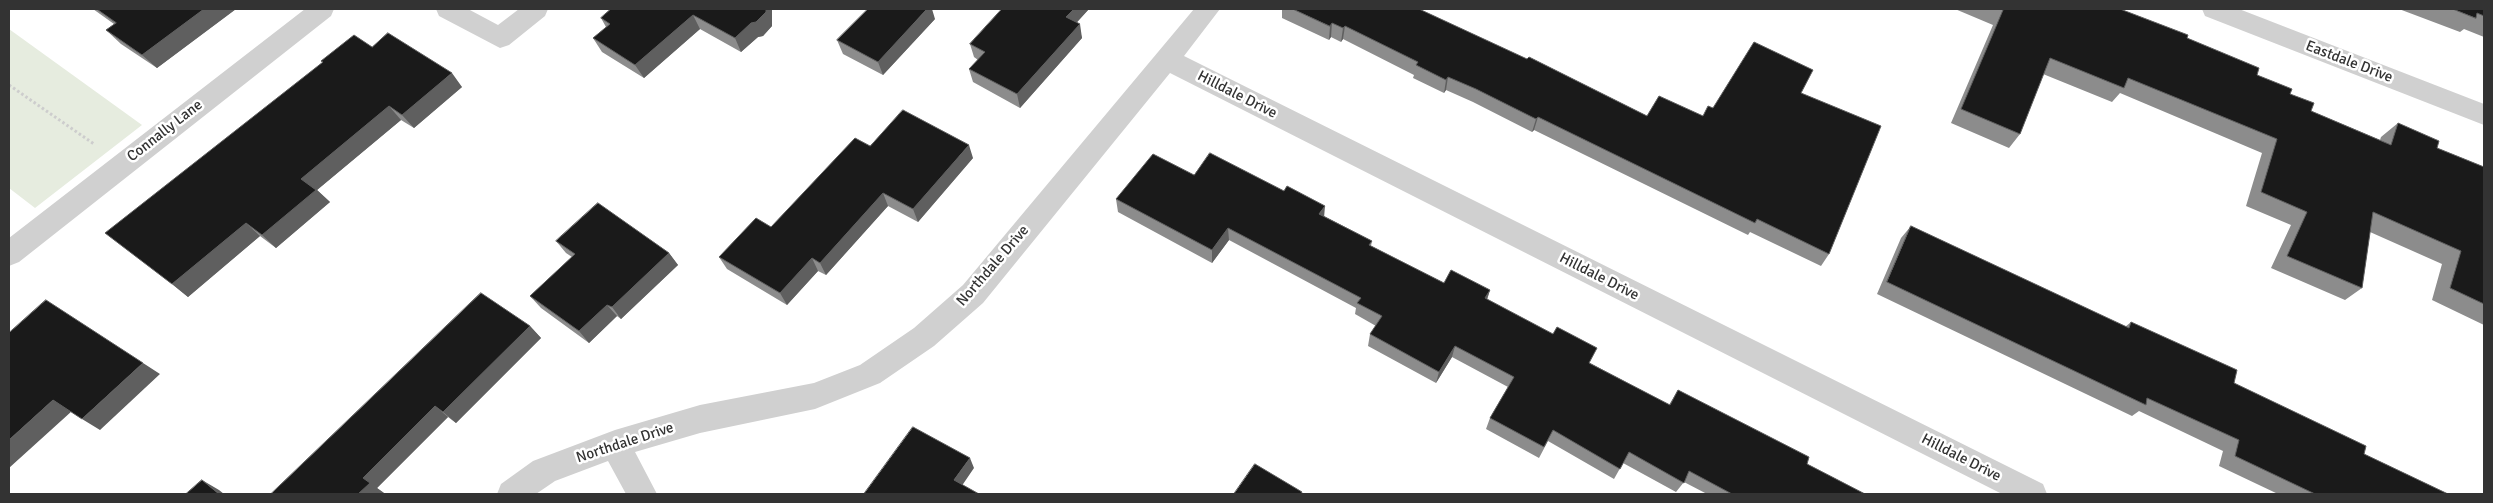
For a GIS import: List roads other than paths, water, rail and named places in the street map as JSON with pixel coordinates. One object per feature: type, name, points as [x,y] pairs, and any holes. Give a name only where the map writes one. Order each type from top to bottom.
[{"type":"street","name":"Connally Lane","points":[[9,254],[322,9]]},
{"type":"street","points":[[448,9],[500,38],[536,9]]},
{"type":"street","name":"Northdale Drive","points":[[512,494],[544,471],[615,444],[700,419],[815,396],[870,374],[924,338],[973,294],[1208,9]]},
{"type":"street","name":"Eastdale Drive","points":[[2214,9],[2484,114]]},
{"type":"street","name":"Hilldale Drive","points":[[1166,59],[2032,494]]},
{"type":"street","points":[[615,444],[642,494]]}]
